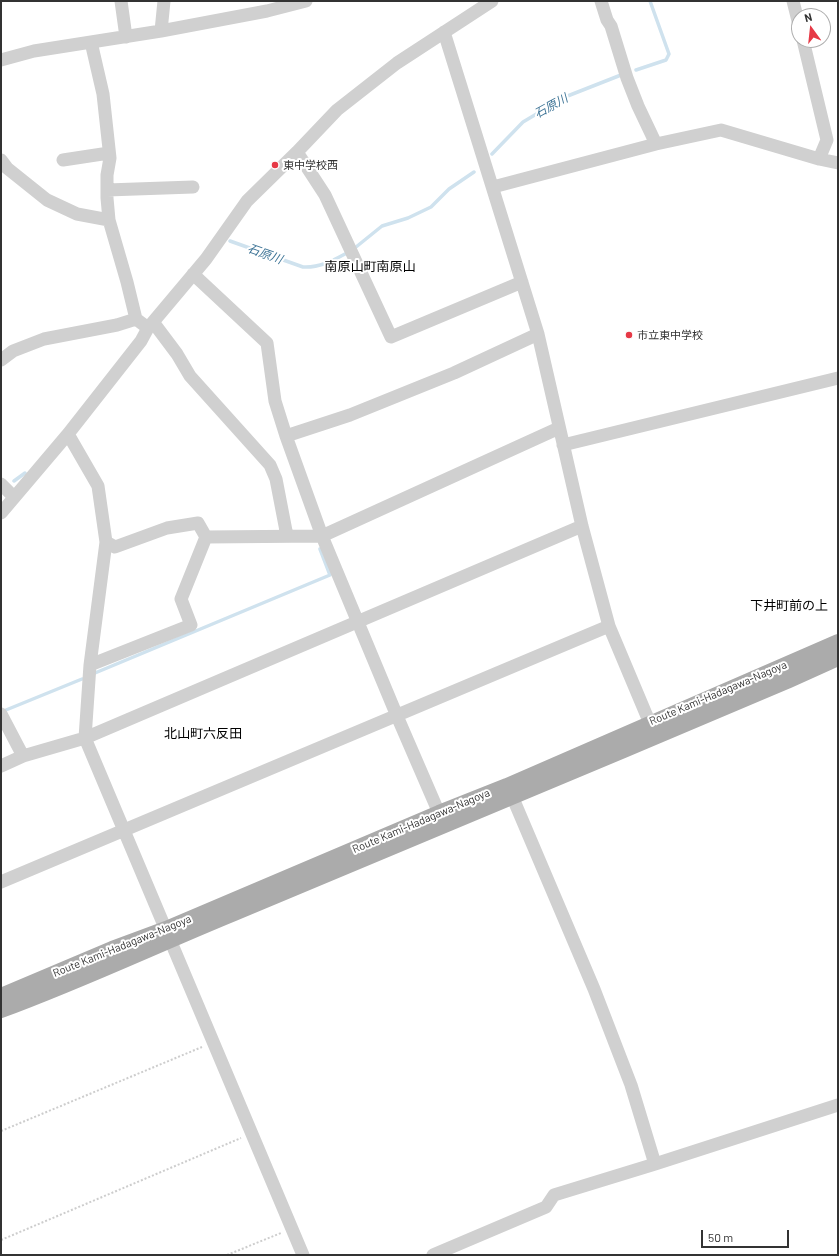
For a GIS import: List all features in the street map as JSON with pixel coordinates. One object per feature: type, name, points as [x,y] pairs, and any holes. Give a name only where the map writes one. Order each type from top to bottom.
[{"type":"main road","name":"Route Kami-Hadagawa-Nagoya","points":[[1,996],[112,949],[168,934],[512,796],[838,642]]},
{"type":"main road","name":"Route Kami-Hadagawa-Nagoya","points":[[1,1010],[30,1000],[168,934],[439,813],[653,730],[787,681],[838,658]]},
{"type":"street","points":[[121,1],[126,36]]},
{"type":"street","points":[[161,31],[164,1]]},
{"type":"street","points":[[1,60],[34,51],[161,31],[267,11],[306,1]]},
{"type":"street","points":[[1,513],[68,434],[141,341],[150,325],[206,259],[247,201],[337,110],[397,63],[492,1]]},
{"type":"street","points":[[601,1],[607,20],[611,26],[627,78],[656,144]]},
{"type":"street","points":[[444,32],[538,334],[558,428],[582,526],[609,626],[653,730]]},
{"type":"street","points":[[91,42],[103,94],[110,158],[107,175],[109,220],[136,319]]},
{"type":"street","points":[[805,48],[828,140],[819,159]]},
{"type":"street","points":[[493,187],[656,144],[721,130],[838,164]]},
{"type":"street","points":[[296,152],[325,195],[391,337],[522,282]]},
{"type":"street","points":[[63,160],[109,153]]},
{"type":"street","points":[[1,160],[7,168],[47,200],[77,214],[109,220]]},
{"type":"street","points":[[107,190],[193,186]]},
{"type":"street","points":[[193,274],[266,344],[275,402],[322,536],[439,813]]},
{"type":"street","points":[[1,360],[13,351],[44,339],[117,325],[136,319],[150,325],[177,354],[190,376],[270,465],[276,479],[287,536]]},
{"type":"street","points":[[286,436],[350,415],[440,378],[538,334]]},
{"type":"street","points":[[563,445],[838,378]]},
{"type":"street","points":[[206,537],[322,536],[558,428]]},
{"type":"street","points":[[68,434],[98,486],[106,542],[90,665],[85,738],[304,1255]]},
{"type":"street","points":[[1,484],[14,497]]},
{"type":"street","points":[[106,542],[116,547],[167,528],[198,523],[206,537]]},
{"type":"street","points":[[1,766],[24,756],[85,738],[582,526]]},
{"type":"street","points":[[90,665],[192,625],[181,599],[206,537]]},
{"type":"street","points":[[1,882],[609,626]]},
{"type":"street","points":[[1,714],[24,756]]},
{"type":"street","points":[[512,796],[600,1004],[631,1085],[656,1164]]},
{"type":"street","points":[[433,1255],[546,1207],[554,1195],[656,1164],[838,1105]]},
{"type":"path","points":[[1,1131],[214,1042]]},
{"type":"path","points":[[1,1240],[252,1133]]},
{"type":"path","points":[[227,1255],[293,1228]]},
{"type":"waterway","name":"石原川","points":[[636,70],[666,60],[669,54],[650,1]]},
{"type":"waterway","name":"石原川","points":[[492,154],[523,122],[565,97],[621,75]]},
{"type":"waterway","name":"石原川","points":[[356,247],[382,226],[408,218],[431,207],[449,189],[474,172]]},
{"type":"waterway","name":"石原川","points":[[230,241],[303,267],[320,265],[345,254]]},
{"type":"waterway","name":"石原川","points":[[14,481],[25,473]]},
{"type":"waterway","points":[[95,673],[330,575],[320,549]]},
{"type":"waterway","points":[[6,710],[82,679]]},
{"type":"place","name":"東中学校西","points":[[275,165]]},
{"type":"place","name":"市立東中学校","points":[[629,335]]},
{"type":"district","name":"南原山町南原山","points":[[370,267]]},
{"type":"district","name":"下井町前の上","points":[[789,606]]},
{"type":"district","name":"北山町六反田","points":[[203,734]]}]
